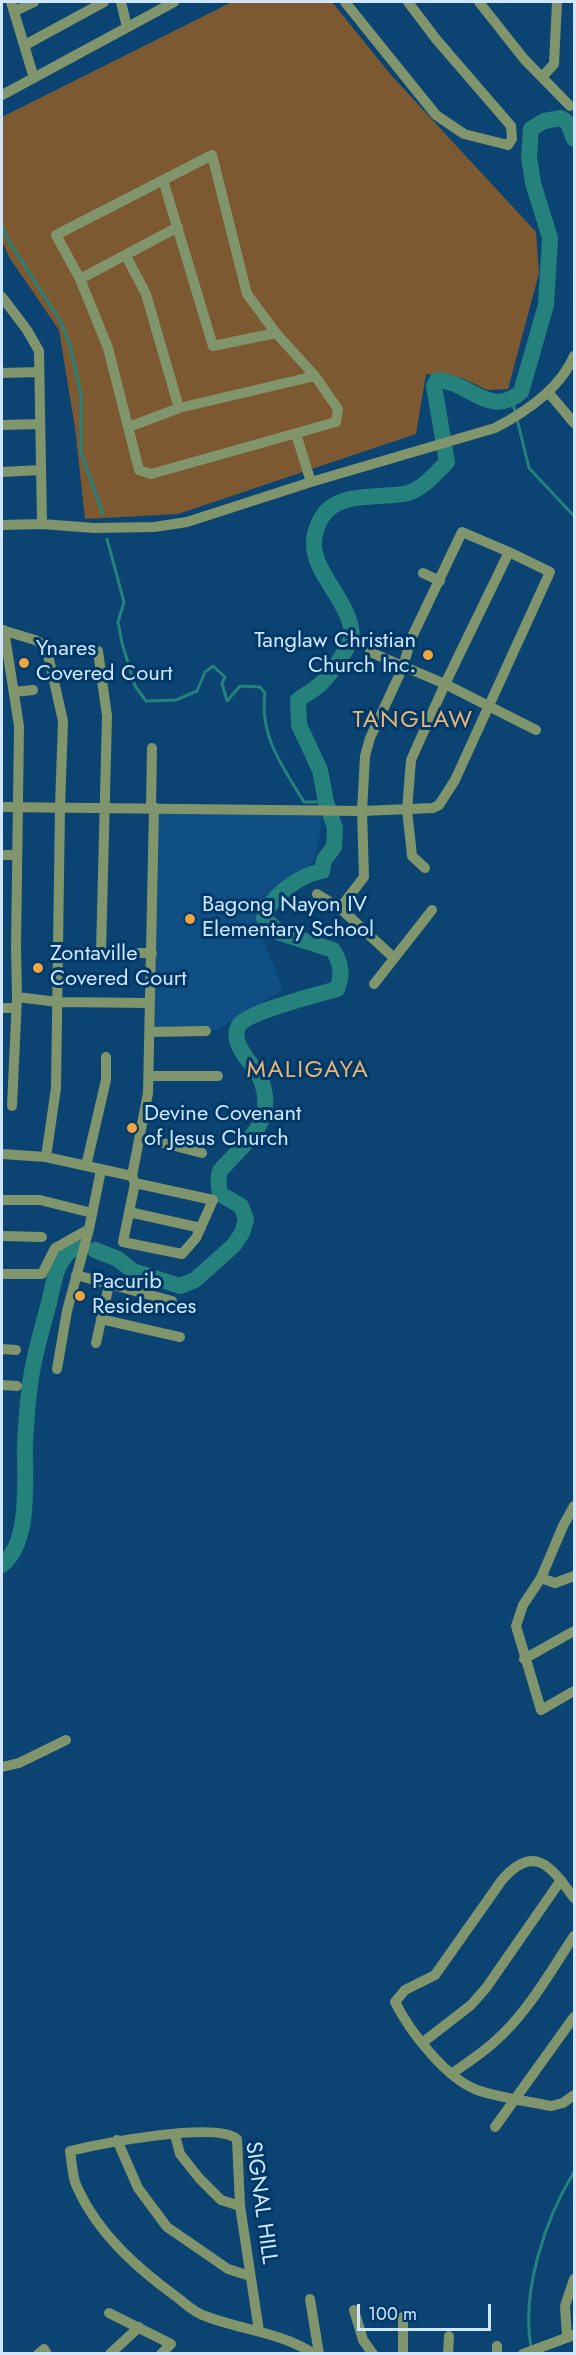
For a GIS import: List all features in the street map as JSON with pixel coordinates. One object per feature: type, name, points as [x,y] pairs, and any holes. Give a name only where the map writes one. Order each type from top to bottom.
[{"type":"street","points":[[34,2],[13,6],[34,78]]},
{"type":"street","points":[[25,45],[104,2]]},
{"type":"street","points":[[121,2],[127,27]]},
{"type":"street","points":[[2,95],[127,27],[157,6],[174,2]]},
{"type":"street","points":[[345,2],[436,115],[464,134],[508,145],[512,139],[511,126],[436,39],[408,2]]},
{"type":"street","points":[[479,2],[524,59],[570,106]]},
{"type":"street","points":[[542,77],[554,64],[557,2]]},
{"type":"street","points":[[212,155],[247,294],[276,333],[315,376],[338,410],[336,422],[151,474],[140,470],[108,348],[80,279],[56,235],[212,155]]},
{"type":"street","points":[[163,180],[213,346],[276,333]]},
{"type":"street","points":[[80,279],[178,227]]},
{"type":"street","points":[[126,256],[146,294],[179,408]]},
{"type":"street","points":[[2,297],[27,330],[39,351],[42,524]]},
{"type":"street","points":[[2,525],[42,524],[94,528],[154,526],[187,522],[435,444],[495,428],[522,412],[548,392],[560,381],[574,356]]},
{"type":"street","points":[[2,373],[39,372]]},
{"type":"street","points":[[129,427],[179,408],[315,376]]},
{"type":"street","points":[[548,392],[574,423]]},
{"type":"street","points":[[2,425],[40,424]]},
{"type":"street","points":[[296,434],[311,482]]},
{"type":"street","points":[[2,472],[41,470]]},
{"type":"street","points":[[2,807],[362,811],[427,810],[439,805],[455,780],[550,572],[462,532],[411,639],[404,667],[370,738],[365,756],[362,811],[364,877],[340,908]]},
{"type":"street","points":[[425,868],[412,856],[407,810],[411,760],[509,552]]},
{"type":"street","points":[[423,573],[440,581]]},
{"type":"street","points":[[12,1106],[16,1002],[19,726],[3,630],[46,646],[63,721],[56,1088],[46,1157]]},
{"type":"street","points":[[98,651],[107,716],[102,952]]},
{"type":"street","points":[[370,652],[445,684],[536,729]]},
{"type":"street","points":[[14,692],[33,690]]},
{"type":"street","points":[[2,1154],[46,1157],[86,1166],[134,1179],[213,1200],[201,1228],[182,1254],[124,1243],[123,1240],[129,1212],[134,1179],[140,1137],[148,1093],[149,1076],[152,953],[152,748]]},
{"type":"street","points":[[2,855],[16,855]]},
{"type":"street","points":[[317,894],[340,908],[394,958]]},
{"type":"street","points":[[374,984],[432,910]]},
{"type":"street","points":[[59,953],[152,953]]},
{"type":"street","points":[[2,1008],[16,1002],[150,1003]]},
{"type":"street","points":[[150,1032],[206,1031]]},
{"type":"street","points":[[86,1166],[106,1080],[106,1057]]},
{"type":"street","points":[[149,1076],[218,1076]]},
{"type":"street","points":[[140,1137],[202,1152]]},
{"type":"street","points":[[57,1369],[67,1311],[89,1229],[101,1170]]},
{"type":"street","points":[[2,1200],[40,1200],[92,1213]]},
{"type":"street","points":[[129,1212],[201,1228]]},
{"type":"street","points":[[2,1274],[42,1274],[55,1248],[89,1229]]},
{"type":"street","points":[[2,1236],[42,1237]]},
{"type":"street","points":[[76,1275],[171,1301]]},
{"type":"street","points":[[96,1343],[109,1285]]},
{"type":"street","points":[[101,1319],[180,1337]]},
{"type":"street","points":[[2,1349],[16,1350]]},
{"type":"street","points":[[2,1385],[16,1386]]},
{"type":"street","points":[[574,1506],[541,1578],[523,1605],[516,1626],[541,1710],[574,1691]]},
{"type":"street","points":[[541,1578],[555,1583],[574,1576]]},
{"type":"street","points":[[524,1659],[574,1631]]},
{"type":"street","points":[[2,1767],[19,1763],[66,1740]]},
{"type":"street","points":[[574,1898],[547,1865],[536,1861],[524,1862],[511,1870],[435,1975],[405,1990],[395,2002],[422,2043],[465,2084],[478,2090],[551,2106],[563,2103],[574,2095]]},
{"type":"street","points":[[422,2043],[465,2010],[478,1996],[561,1880]]},
{"type":"street","points":[[452,2074],[493,2043],[508,2028],[528,2005],[574,1936]]},
{"type":"street","points":[[495,2127],[574,2017]]},
{"type":"street","points":[[175,2134],[180,2154],[199,2178],[221,2200],[240,2206]]},
{"type":"street","name":"SIGNAL HILL","points":[[175,2134],[230,2134],[237,2139],[240,2206],[258,2331],[235,2327],[202,2315],[153,2280],[125,2255],[99,2223],[76,2186],[70,2151],[117,2140],[175,2134]]},
{"type":"street","points":[[117,2140],[138,2188],[167,2227],[228,2269],[250,2276]]},
{"type":"street","points":[[523,2354],[572,2338],[565,2306],[574,2279]]},
{"type":"street","points":[[310,2298],[319,2354]]},
{"type":"street","points":[[354,2310],[363,2340],[373,2354]]},
{"type":"street","points":[[109,2313],[171,2344],[161,2354]]},
{"type":"street","points":[[403,2317],[403,2354]]},
{"type":"street","points":[[110,2354],[139,2327]]},
{"type":"street","points":[[258,2331],[281,2337],[314,2354]]},
{"type":"street","points":[[448,2354],[449,2336]]},
{"type":"street","points":[[38,2354],[44,2349],[47,2354]]},
{"type":"shaded area","points":[[232,2],[332,2],[391,75],[536,232],[539,273],[508,389],[487,390],[462,378],[426,374],[416,434],[178,514],[85,519],[75,428],[59,330],[9,257],[2,241],[2,117]]},
{"type":"shaded area","points":[[157,811],[322,816],[314,861],[263,907],[261,933],[283,990],[217,1030],[155,1029]]},
{"type":"waterway","points":[[95,1250],[118,1259],[133,1271],[180,1286],[195,1280],[234,1245],[242,1233],[246,1219],[241,1206],[220,1194],[218,1182],[220,1171],[257,1129],[264,1114],[265,1101],[260,1077],[239,1045],[237,1038],[239,1025],[269,1009],[337,989],[340,978],[338,959],[333,950],[280,933],[264,918],[272,902],[287,888],[304,877],[322,871],[324,860],[334,847],[335,828],[326,802],[320,770],[299,725],[298,700],[321,684],[331,672],[349,644],[352,632],[343,607],[316,558],[315,532],[329,508],[350,499],[398,495],[414,491],[447,462],[434,386],[437,380],[459,386],[479,397],[499,402],[510,399],[521,392],[546,305],[550,238],[533,183],[529,157],[531,129],[544,121],[561,118],[568,123],[574,139]]},
{"type":"waterway","points":[[2,226],[8,240],[61,322],[70,345],[81,395],[81,453],[103,514]]},
{"type":"waterway","points":[[512,399],[529,468],[574,516]]},
{"type":"waterway","points":[[107,539],[124,602],[118,622],[122,643],[135,686],[146,701],[176,700],[197,691],[205,672],[213,666],[225,677],[222,683],[227,701],[240,686],[260,687],[265,693],[264,709],[269,737],[281,763],[304,802],[326,802]]},
{"type":"waterway","points":[[2,1565],[12,1554],[22,1525],[27,1411],[37,1348],[57,1271],[64,1258],[76,1247]]},
{"type":"waterway","points":[[531,2347],[529,2303],[538,2256],[554,2211],[574,2172]]},
{"type":"place","name":"Tanglaw Christian Church Inc.","points":[[428,655]]},
{"type":"place","name":"Ynares Covered Court","points":[[24,663]]},
{"type":"place","name":"Bagong Nayon IV Elementary School","points":[[190,919]]},
{"type":"place","name":"Zontaville Covered Court","points":[[38,968]]},
{"type":"place","name":"Devine Covenant of Jesus Church","points":[[132,1128]]},
{"type":"place","name":"Pacurib Residences","points":[[80,1296]]},
{"type":"district","name":"TANGLAW","points":[[413,721]]},
{"type":"district","name":"MALIGAYA","points":[[308,1071]]}]
